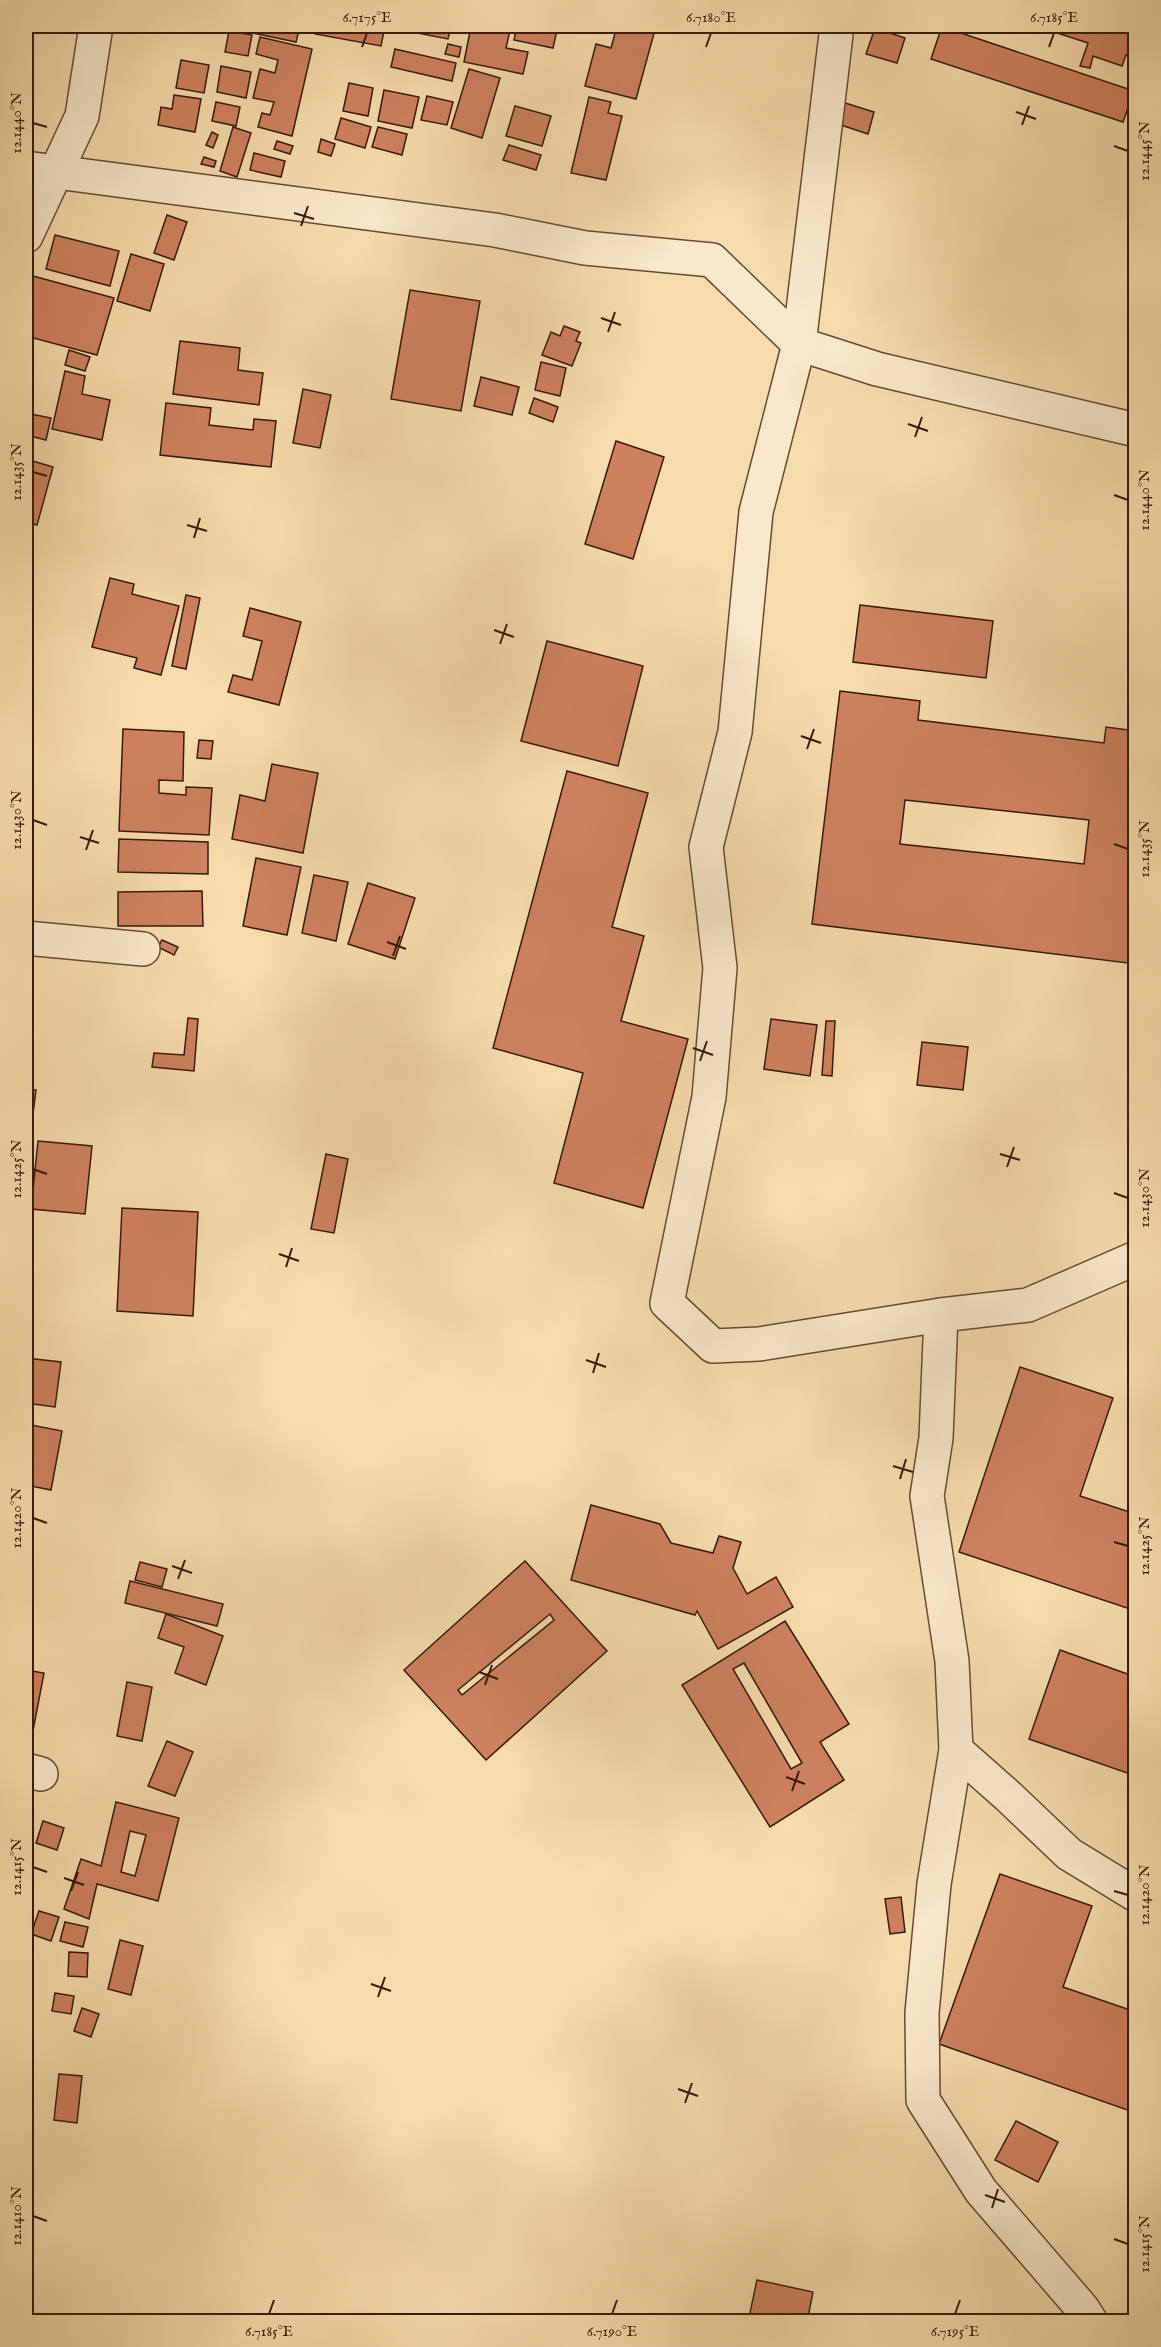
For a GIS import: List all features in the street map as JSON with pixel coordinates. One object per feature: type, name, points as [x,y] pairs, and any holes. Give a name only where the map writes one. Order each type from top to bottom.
[{"type":"street","points":[[26,236],[40,170],[82,116],[96,26]]},
{"type":"street","points":[[837,26],[799,344],[756,512],[735,732],[706,847],[720,969],[709,1097],[667,1303],[713,1346],[759,1344],[941,1315],[1028,1305],[1136,1257]]},
{"type":"street","points":[[40,170],[495,230],[585,248],[712,260],[799,344],[877,369],[1136,430]]},
{"type":"street","points":[[26,938],[143,949]]},
{"type":"street","points":[[941,1315],[936,1438],[927,1496],[951,1661],[956,1750],[934,1884],[922,2013],[923,2100],[981,2191],[1082,2308],[1091,2322]]},
{"type":"street","points":[[956,1750],[1069,1854],[1136,1895]]},
{"type":"building","points":[[182,26],[200,26],[199,30]]},
{"type":"building","points":[[230,26],[300,26],[296,42],[229,28]]},
{"type":"building","points":[[316,26],[385,26],[381,46],[315,34]]},
{"type":"building","points":[[391,26],[451,27],[448,39],[391,28]]},
{"type":"building","points":[[471,26],[511,26],[506,48],[528,52],[523,74],[464,62]]},
{"type":"building","points":[[517,26],[558,26],[553,48],[514,40]]},
{"type":"building","points":[[617,26],[656,26],[636,99],[585,86],[596,44],[611,48]]},
{"type":"building","points":[[942,26],[963,26],[961,33],[1134,91],[1123,122],[931,59]]},
{"type":"building","points":[[1036,26],[1136,26],[1136,58],[1126,55],[1122,66],[1093,56],[1090,68],[1080,66],[1088,43]]},
{"type":"building","points":[[875,28],[905,38],[897,63],[866,54]]},
{"type":"building","points":[[229,31],[252,35],[248,56],[225,52]]},
{"type":"building","points":[[260,37],[312,49],[292,136],[258,127],[262,113],[270,115],[274,102],[253,98],[260,69],[275,73],[278,60],[256,54]]},
{"type":"building","points":[[448,44],[461,47],[459,57],[445,54]]},
{"type":"building","points":[[395,49],[456,63],[452,81],[391,67]]},
{"type":"building","points":[[181,60],[209,65],[204,93],[176,88]]},
{"type":"building","points":[[221,66],[251,72],[246,98],[217,92]]},
{"type":"building","points":[[469,69],[500,78],[482,138],[451,128]]},
{"type":"building","points":[[349,83],[373,88],[368,116],[343,111]]},
{"type":"building","points":[[384,90],[419,97],[412,128],[378,121]]},
{"type":"building","points":[[174,95],[201,99],[195,132],[158,125],[161,107],[172,109]]},
{"type":"building","points":[[427,96],[453,102],[447,125],[421,120]]},
{"type":"building","points":[[589,97],[611,102],[608,113],[622,116],[606,180],[571,173]]},
{"type":"building","points":[[216,102],[240,107],[236,126],[212,121]]},
{"type":"building","points":[[842,102],[874,112],[868,134],[835,123]]},
{"type":"building","points":[[515,106],[551,116],[542,146],[506,136]]},
{"type":"building","points":[[341,118],[371,127],[365,148],[335,139]]},
{"type":"building","points":[[233,127],[251,133],[237,177],[220,171]]},
{"type":"building","points":[[378,127],[407,134],[402,155],[372,147]]},
{"type":"building","points":[[212,132],[218,135],[213,148],[206,145]]},
{"type":"building","points":[[321,139],[335,144],[331,156],[318,152]]},
{"type":"building","points":[[277,141],[293,146],[290,154],[274,149]]},
{"type":"building","points":[[509,145],[541,155],[536,170],[503,160]]},
{"type":"building","points":[[254,153],[285,161],[281,177],[250,170]]},
{"type":"building","points":[[204,157],[216,161],[214,167],[201,164]]},
{"type":"building","points":[[167,215],[187,222],[174,260],[154,253]]},
{"type":"building","points":[[55,235],[119,251],[110,286],[46,269]]},
{"type":"building","points":[[131,254],[164,264],[150,311],[117,301]]},
{"type":"building","points":[[33,276],[114,298],[97,355],[26,336],[26,304]]},
{"type":"building","points":[[410,290],[480,301],[461,411],[391,399]]},
{"type":"building","points":[[564,326],[580,332],[576,341],[581,343],[572,366],[542,355],[551,332],[560,336]]},
{"type":"building","points":[[180,341],[240,348],[238,370],[263,373],[259,405],[173,394]]},
{"type":"building","points":[[69,350],[90,357],[85,371],[65,365]]},
{"type":"building","points":[[541,362],[566,368],[560,396],[535,390]]},
{"type":"building","points":[[65,371],[85,376],[82,394],[110,400],[102,440],[52,429]]},
{"type":"building","points":[[481,377],[519,387],[512,415],[474,406]]},
{"type":"building","points":[[303,389],[331,395],[320,448],[293,443]]},
{"type":"building","points":[[534,398],[558,407],[553,422],[529,413]]},
{"type":"building","points":[[166,403],[211,408],[209,425],[253,430],[254,419],[276,421],[271,467],[160,455]]},
{"type":"building","points":[[26,413],[51,418],[46,440],[26,435]]},
{"type":"building","points":[[616,441],[664,457],[633,559],[585,544]]},
{"type":"building","points":[[26,459],[53,467],[37,525],[26,522]]},
{"type":"building","points":[[110,578],[134,584],[132,594],[179,606],[161,675],[134,668],[137,658],[92,647]]},
{"type":"building","points":[[186,595],[200,598],[186,669],[172,666]]},
{"type":"building","points":[[860,605],[993,621],[986,678],[853,662]]},
{"type":"building","points":[[250,608],[301,622],[279,705],[228,692],[233,675],[252,680],[262,641],[243,636]]},
{"type":"building","points":[[547,641],[643,666],[618,766],[521,741]]},
{"type":"building","points":[[840,691],[920,701],[918,720],[1104,743],[1106,727],[1136,731],[1136,964],[812,924]],"holes":[[[905,800],[1089,820],[1084,864],[900,844]]]},
{"type":"building","points":[[123,729],[184,732],[183,781],[159,780],[159,793],[186,795],[186,787],[212,788],[209,835],[119,831]]},
{"type":"building","points":[[199,740],[213,741],[211,759],[197,758]]},
{"type":"building","points":[[272,764],[318,773],[303,853],[232,839],[240,795],[265,801]]},
{"type":"building","points":[[567,771],[648,793],[612,927],[644,936],[621,1021],[688,1039],[643,1208],[554,1183],[583,1073],[493,1048]]},
{"type":"building","points":[[119,839],[208,842],[208,874],[118,872]]},
{"type":"building","points":[[256,858],[301,867],[287,935],[243,926]]},
{"type":"building","points":[[314,875],[348,882],[336,941],[302,933]]},
{"type":"building","points":[[368,883],[415,898],[395,959],[348,944]]},
{"type":"building","points":[[202,891],[203,926],[118,926],[118,892]]},
{"type":"building","points":[[162,940],[178,947],[174,955],[158,947]]},
{"type":"building","points":[[188,1018],[198,1019],[194,1071],[152,1067],[154,1053],[184,1055]]},
{"type":"building","points":[[771,1019],[817,1025],[810,1076],[764,1069]]},
{"type":"building","points":[[826,1021],[835,1021],[832,1076],[822,1075]]},
{"type":"building","points":[[922,1042],[968,1047],[963,1090],[917,1085]]},
{"type":"building","points":[[26,1089],[36,1090],[26,1169]]},
{"type":"building","points":[[38,1141],[92,1146],[85,1214],[31,1209]]},
{"type":"building","points":[[326,1154],[348,1159],[334,1233],[311,1229]]},
{"type":"building","points":[[122,1208],[198,1212],[193,1316],[117,1311]]},
{"type":"building","points":[[26,1358],[61,1362],[55,1407],[26,1403]]},
{"type":"building","points":[[1020,1367],[1113,1398],[1080,1496],[1136,1514],[1136,1611],[959,1552]]},
{"type":"building","points":[[26,1424],[62,1431],[51,1490],[26,1485]]},
{"type":"building","points":[[591,1505],[660,1524],[671,1543],[713,1553],[719,1536],[741,1542],[733,1568],[747,1594],[776,1577],[793,1607],[718,1649],[697,1611],[695,1615],[571,1580]]},
{"type":"building","points":[[525,1561],[607,1651],[486,1760],[404,1670]],"holes":[[[550,1614],[554,1620],[462,1695],[458,1690]]]},
{"type":"building","points":[[140,1562],[167,1569],[162,1587],[135,1580]]},
{"type":"building","points":[[130,1581],[223,1604],[217,1626],[125,1603]]},
{"type":"building","points":[[166,1614],[223,1636],[206,1685],[175,1673],[184,1647],[158,1638]]},
{"type":"building","points":[[785,1621],[849,1724],[820,1742],[844,1780],[770,1827],[682,1685]],"holes":[[[744,1663],[802,1763],[791,1769],[733,1669]]]},
{"type":"building","points":[[1060,1650],[1136,1677],[1136,1776],[1029,1739]]},
{"type":"building","points":[[26,1670],[44,1673],[28,1757],[26,1756]]},
{"type":"building","points":[[127,1682],[152,1687],[142,1741],[117,1736]]},
{"type":"building","points":[[167,1741],[193,1752],[175,1796],[148,1786]]},
{"type":"building","points":[[116,1802],[179,1818],[158,1901],[97,1884],[89,1919],[64,1909],[81,1859],[101,1866]],"holes":[[[130,1831],[146,1835],[135,1876],[121,1872]]]},
{"type":"building","points":[[43,1821],[64,1828],[57,1850],[36,1843]]},
{"type":"building","points":[[1000,1874],[1092,1906],[1063,1987],[1136,2012],[1136,2113],[939,2044]]},
{"type":"building","points":[[901,1897],[905,1932],[890,1934],[885,1899]]},
{"type":"building","points":[[39,1911],[59,1917],[51,1941],[31,1934]]},
{"type":"building","points":[[65,1922],[88,1927],[83,1947],[60,1941]]},
{"type":"building","points":[[120,1940],[143,1946],[131,1995],[108,1989]]},
{"type":"building","points":[[69,1952],[88,1953],[87,1977],[68,1976]]},
{"type":"building","points":[[55,1993],[74,1996],[71,2014],[52,2011]]},
{"type":"building","points":[[82,2008],[99,2014],[91,2037],[74,2031]]},
{"type":"building","points":[[59,2074],[82,2076],[77,2123],[54,2120]]},
{"type":"building","points":[[1016,2121],[1058,2142],[1038,2182],[995,2160]]},
{"type":"building","points":[[757,2280],[813,2292],[807,2322],[748,2322]]}]
